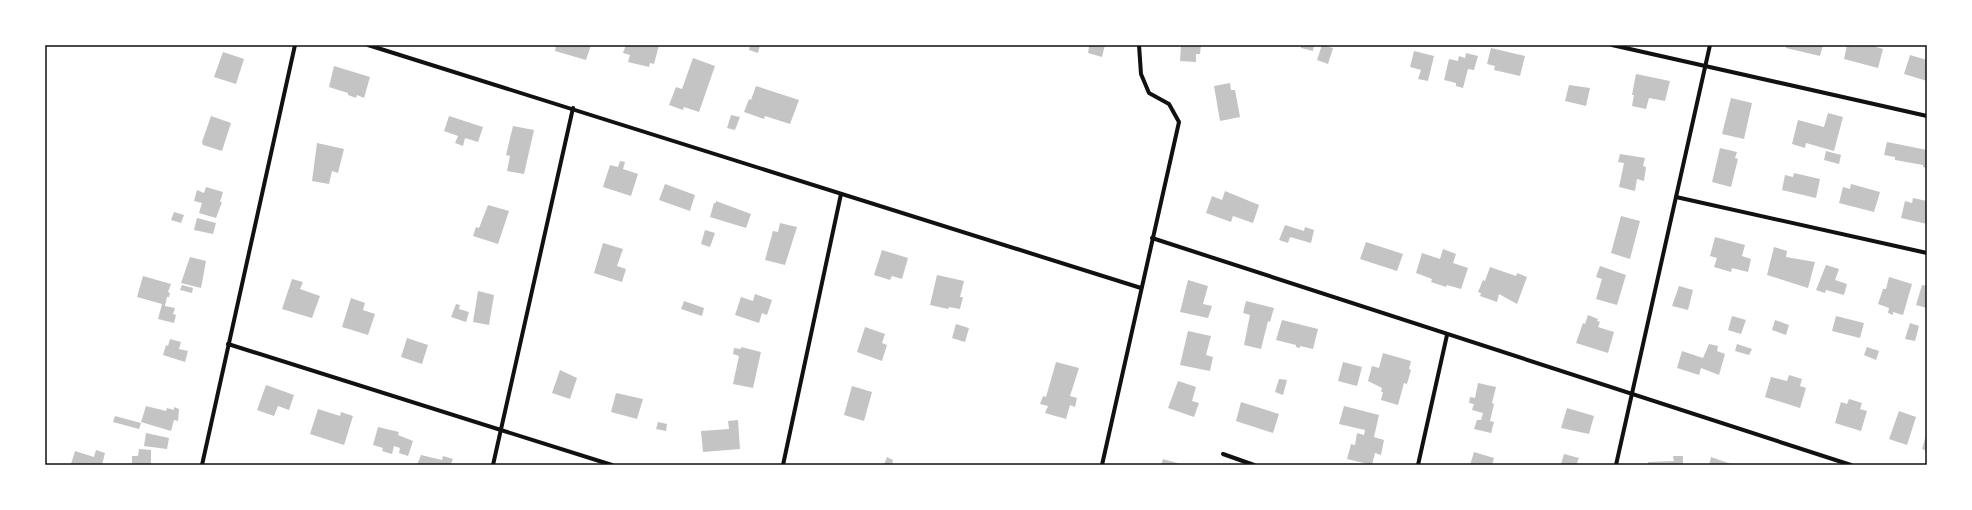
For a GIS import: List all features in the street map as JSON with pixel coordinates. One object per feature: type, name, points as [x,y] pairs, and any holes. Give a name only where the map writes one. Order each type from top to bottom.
[{"type":"street","points":[[202,465],[295,45]]},
{"type":"street","points":[[368,45],[573,108],[1141,288]]},
{"type":"street","points":[[1102,465],[1179,122],[1169,104],[1149,92],[1140,74],[1139,45]]},
{"type":"street","points":[[1612,45],[1927,116]]},
{"type":"street","points":[[1616,465],[1710,45]]},
{"type":"street","points":[[493,465],[573,108]]},
{"type":"street","points":[[783,465],[841,194]]},
{"type":"street","points":[[1676,197],[1927,253]]},
{"type":"street","points":[[1152,238],[1851,465]]},
{"type":"street","points":[[1418,465],[1447,335]]},
{"type":"street","points":[[228,344],[612,465]]},
{"type":"street","points":[[1223,454],[1254,465]]},
{"type":"building","points":[[556,45],[591,45],[586,60],[555,51]]},
{"type":"building","points":[[626,45],[659,45],[654,64],[650,63],[649,67],[628,62],[630,55],[623,53]]},
{"type":"building","points":[[750,45],[760,45],[758,53],[749,50]]},
{"type":"building","points":[[1085,45],[1105,45],[1102,57],[1088,53],[1089,47]]},
{"type":"building","points":[[1181,45],[1201,45],[1200,54],[1196,54],[1196,62],[1180,61]]},
{"type":"building","points":[[1301,45],[1314,45],[1313,51],[1301,48]]},
{"type":"building","points":[[1322,45],[1333,48],[1328,64],[1317,60]]},
{"type":"building","points":[[1787,45],[1823,45],[1820,56],[1786,48]]},
{"type":"building","points":[[1847,45],[1855,47],[1855,45],[1870,45],[1883,49],[1878,68],[1844,59]]},
{"type":"building","points":[[1491,48],[1525,56],[1520,76],[1494,70],[1495,66],[1487,64]]},
{"type":"building","points":[[1414,51],[1434,56],[1428,81],[1418,79],[1421,70],[1410,67]]},
{"type":"building","points":[[223,52],[244,59],[236,84],[214,77]]},
{"type":"building","points":[[1466,53],[1478,56],[1474,70],[1468,69],[1463,88],[1456,86],[1456,83],[1444,80],[1449,59],[1458,61],[1459,56],[1465,58]]},
{"type":"building","points":[[1910,55],[1927,60],[1927,81],[1904,74]]},
{"type":"building","points":[[693,58],[715,66],[699,112],[684,107],[683,110],[669,105],[676,87],[682,89]]},
{"type":"building","points":[[334,66],[370,77],[364,98],[357,95],[356,98],[348,95],[348,93],[329,87]]},
{"type":"building","points":[[1636,74],[1670,81],[1665,101],[1649,98],[1646,109],[1632,106],[1634,95],[1632,95]]},
{"type":"building","points":[[1230,83],[1231,90],[1235,90],[1240,117],[1220,121],[1214,86]]},
{"type":"building","points":[[1569,85],[1590,88],[1586,106],[1565,101]]},
{"type":"building","points":[[756,86],[799,100],[790,124],[765,116],[764,119],[744,112],[749,99],[751,100]]},
{"type":"building","points":[[1731,98],[1752,103],[1744,139],[1722,134]]},
{"type":"building","points":[[1828,113],[1843,117],[1834,151],[1806,143],[1805,148],[1792,144],[1798,120],[1824,127]]},
{"type":"building","points":[[731,115],[740,117],[735,130],[727,128]]},
{"type":"building","points":[[211,116],[231,123],[222,151],[203,145],[202,142]]},
{"type":"building","points":[[449,116],[483,127],[478,142],[465,138],[463,146],[455,143],[458,136],[444,131]]},
{"type":"building","points":[[513,126],[534,130],[524,174],[507,171],[510,156],[506,155]]},
{"type":"building","points":[[1887,142],[1927,150],[1927,168],[1923,167],[1923,165],[1895,160],[1895,157],[1884,155]]},
{"type":"building","points":[[317,143],[344,149],[338,173],[332,171],[329,184],[312,181]]},
{"type":"building","points":[[1720,148],[1737,152],[1735,158],[1738,159],[1731,187],[1712,182]]},
{"type":"building","points":[[1826,151],[1841,155],[1839,164],[1824,160]]},
{"type":"building","points":[[1620,154],[1645,158],[1643,166],[1646,167],[1644,181],[1637,179],[1635,191],[1619,187],[1624,163],[1618,162]]},
{"type":"building","points":[[620,161],[625,162],[623,169],[638,174],[631,196],[603,187],[610,165],[618,167]]},
{"type":"building","points":[[1794,173],[1820,179],[1816,198],[1782,190],[1785,175],[1793,177]]},
{"type":"building","points":[[665,184],[695,195],[690,211],[659,200]]},
{"type":"building","points":[[1851,184],[1880,192],[1874,212],[1839,203],[1843,187],[1850,189]]},
{"type":"building","points":[[206,187],[223,192],[220,202],[222,202],[216,218],[199,213],[202,203],[194,201],[197,190],[204,193]]},
{"type":"building","points":[[1225,191],[1259,205],[1253,223],[1233,216],[1231,222],[1206,213],[1212,196],[1222,200]]},
{"type":"building","points":[[1913,198],[1927,201],[1927,224],[1901,218],[1905,201],[1912,203]]},
{"type":"building","points":[[716,201],[751,214],[746,228],[710,217]]},
{"type":"building","points":[[488,205],[509,211],[498,244],[473,236],[476,227],[479,228]]},
{"type":"building","points":[[174,212],[184,215],[181,223],[171,220]]},
{"type":"building","points":[[1621,216],[1640,221],[1630,259],[1611,253]]},
{"type":"building","points":[[197,218],[216,223],[213,234],[194,230]]},
{"type":"building","points":[[780,223],[797,227],[785,265],[765,260],[773,231],[778,232]]},
{"type":"building","points":[[1285,225],[1304,231],[1305,227],[1314,230],[1311,243],[1290,237],[1288,243],[1279,240]]},
{"type":"building","points":[[705,230],[715,233],[710,247],[701,244]]},
{"type":"building","points":[[1715,237],[1745,245],[1742,256],[1751,259],[1748,272],[1732,268],[1731,272],[1714,267],[1717,258],[1710,256]]},
{"type":"building","points":[[1366,242],[1403,254],[1397,271],[1360,259]]},
{"type":"building","points":[[603,243],[623,249],[617,266],[626,269],[622,282],[594,273]]},
{"type":"building","points":[[1774,247],[1787,251],[1786,257],[1815,262],[1808,288],[1767,275]]},
{"type":"building","points":[[1443,249],[1456,254],[1453,263],[1468,268],[1461,289],[1447,285],[1446,287],[1431,282],[1432,279],[1416,273],[1422,253],[1440,259]]},
{"type":"building","points":[[882,250],[908,258],[902,279],[892,276],[890,280],[874,275]]},
{"type":"building","points":[[190,257],[206,261],[201,288],[181,283]]},
{"type":"building","points":[[1826,265],[1839,269],[1835,280],[1847,284],[1844,295],[1826,290],[1825,293],[1816,290]]},
{"type":"building","points":[[1600,266],[1626,275],[1617,305],[1596,299],[1602,279],[1596,277]]},
{"type":"building","points":[[1490,267],[1516,276],[1517,273],[1527,277],[1517,304],[1499,294],[1497,302],[1480,296],[1481,293],[1478,292],[1483,280],[1485,281]]},
{"type":"building","points":[[937,275],[964,281],[960,297],[963,297],[960,309],[949,307],[948,309],[930,305]]},
{"type":"building","points":[[143,276],[171,284],[168,292],[170,293],[169,297],[167,297],[165,306],[175,308],[173,314],[176,315],[174,323],[158,319],[162,304],[137,297]]},
{"type":"building","points":[[1889,277],[1912,284],[1903,315],[1893,312],[1893,315],[1888,313],[1889,308],[1878,304],[1883,289],[1886,289]]},
{"type":"building","points":[[292,279],[303,282],[300,289],[320,296],[312,318],[282,309]]},
{"type":"building","points":[[1188,280],[1208,286],[1203,304],[1212,306],[1208,318],[1180,312]]},
{"type":"building","points":[[182,285],[193,288],[192,293],[180,290]]},
{"type":"building","points":[[1922,285],[1927,286],[1927,308],[1916,305]]},
{"type":"building","points":[[1679,286],[1693,290],[1688,310],[1672,306]]},
{"type":"building","points":[[478,291],[494,295],[489,325],[473,322]]},
{"type":"building","points":[[755,294],[772,300],[767,315],[762,313],[759,323],[735,315],[741,297],[753,301]]},
{"type":"building","points":[[351,298],[365,303],[363,310],[375,314],[368,335],[342,327]]},
{"type":"building","points":[[684,301],[704,308],[702,316],[681,309]]},
{"type":"building","points":[[1246,301],[1274,308],[1270,322],[1268,321],[1261,349],[1244,345],[1250,315],[1243,313]]},
{"type":"building","points":[[456,304],[460,305],[459,309],[469,312],[466,322],[451,317]]},
{"type":"building","points":[[1588,315],[1598,319],[1597,321],[1600,322],[1598,327],[1614,332],[1608,353],[1576,343],[1583,323],[1585,324]]},
{"type":"building","points":[[1732,316],[1746,320],[1741,334],[1728,330]]},
{"type":"building","points":[[1836,316],[1864,323],[1860,338],[1832,331]]},
{"type":"building","points":[[1282,320],[1318,329],[1313,349],[1300,346],[1300,348],[1296,347],[1296,345],[1276,340]]},
{"type":"building","points":[[1775,320],[1789,325],[1786,335],[1772,330]]},
{"type":"building","points":[[1910,323],[1919,326],[1915,341],[1905,339]]},
{"type":"building","points":[[956,324],[969,328],[965,342],[952,338]]},
{"type":"building","points":[[865,327],[885,334],[882,343],[887,345],[882,361],[857,352]]},
{"type":"building","points":[[1188,331],[1211,336],[1206,355],[1213,357],[1210,371],[1180,365]]},
{"type":"building","points":[[407,338],[428,345],[422,364],[401,357]]},
{"type":"building","points":[[170,339],[181,342],[179,349],[188,351],[185,362],[163,355],[166,345],[168,346]]},
{"type":"building","points":[[1709,344],[1718,346],[1717,351],[1725,354],[1719,375],[1701,368],[1699,375],[1677,368],[1682,351],[1703,358]]},
{"type":"building","points":[[1737,344],[1752,349],[1749,355],[1735,351]]},
{"type":"building","points":[[741,347],[761,352],[753,388],[733,384],[739,356],[733,354],[734,348],[741,349]]},
{"type":"building","points":[[1867,347],[1879,351],[1876,360],[1864,355]]},
{"type":"building","points":[[1383,353],[1411,361],[1409,369],[1411,370],[1407,384],[1404,383],[1398,405],[1381,400],[1383,392],[1381,392],[1382,388],[1368,381],[1372,366],[1379,368]]},
{"type":"building","points":[[1056,362],[1079,368],[1070,396],[1077,398],[1075,407],[1070,405],[1066,419],[1045,413],[1048,406],[1040,404],[1043,396],[1046,397]]},
{"type":"building","points":[[1343,362],[1362,367],[1357,386],[1338,381]]},
{"type":"building","points":[[560,370],[577,378],[570,399],[552,393]]},
{"type":"building","points":[[1789,375],[1802,379],[1800,386],[1806,388],[1800,408],[1765,397],[1771,377],[1787,381]]},
{"type":"building","points":[[1279,379],[1287,380],[1283,395],[1275,392]]},
{"type":"building","points":[[1178,381],[1196,387],[1192,401],[1199,403],[1194,417],[1168,408]]},
{"type":"building","points":[[1478,383],[1496,387],[1490,421],[1494,422],[1491,433],[1474,429],[1477,420],[1481,420],[1483,413],[1472,410],[1474,404],[1469,403],[1470,397],[1475,398]]},
{"type":"building","points":[[266,385],[294,395],[289,410],[278,406],[274,416],[257,410]]},
{"type":"building","points":[[852,386],[872,392],[864,421],[844,415]]},
{"type":"building","points":[[616,393],[643,399],[637,419],[611,412]]},
{"type":"building","points":[[1849,399],[1862,403],[1860,409],[1867,411],[1861,431],[1835,423],[1841,402],[1847,404]]},
{"type":"building","points":[[1241,402],[1279,414],[1273,433],[1236,421]]},
{"type":"building","points":[[146,406],[166,411],[167,408],[174,410],[174,407],[179,409],[178,421],[174,420],[171,431],[141,422]]},
{"type":"building","points":[[1344,406],[1379,415],[1374,437],[1384,440],[1381,455],[1375,453],[1372,465],[1347,459],[1351,444],[1355,445],[1357,433],[1364,435],[1365,430],[1339,424]]},
{"type":"building","points":[[1567,408],[1594,416],[1589,434],[1561,428]]},
{"type":"building","points":[[318,409],[340,416],[341,412],[353,416],[344,445],[310,434]]},
{"type":"building","points":[[1899,411],[1916,417],[1907,445],[1889,439]]},
{"type":"building","points":[[115,416],[141,423],[139,429],[113,422]]},
{"type":"building","points":[[738,420],[740,449],[703,452],[701,431],[729,429],[728,421]]},
{"type":"building","points":[[658,422],[667,424],[666,431],[656,429]]},
{"type":"building","points":[[378,427],[399,432],[398,435],[413,441],[408,456],[399,453],[400,448],[394,446],[392,454],[382,451],[383,448],[373,445]]},
{"type":"building","points":[[1927,432],[1927,451],[1922,449]]},
{"type":"building","points":[[146,433],[169,438],[167,449],[144,446]]},
{"type":"building","points":[[139,449],[151,450],[151,465],[132,465],[132,456],[138,456]]},
{"type":"building","points":[[96,450],[105,453],[102,465],[71,464],[75,451],[94,457]]},
{"type":"building","points":[[1474,452],[1494,458],[1492,465],[1470,465]]},
{"type":"building","points":[[1564,454],[1579,458],[1576,465],[1561,464]]},
{"type":"building","points":[[421,455],[442,460],[443,456],[453,459],[451,464],[454,465],[417,465]]},
{"type":"building","points":[[1673,456],[1683,456],[1683,465],[1648,465],[1648,462],[1674,461]]},
{"type":"building","points":[[887,457],[893,460],[892,465],[884,465]]},
{"type":"building","points":[[1711,457],[1734,465],[1709,465]]},
{"type":"building","points":[[1163,459],[1184,465],[1161,465]]}]
